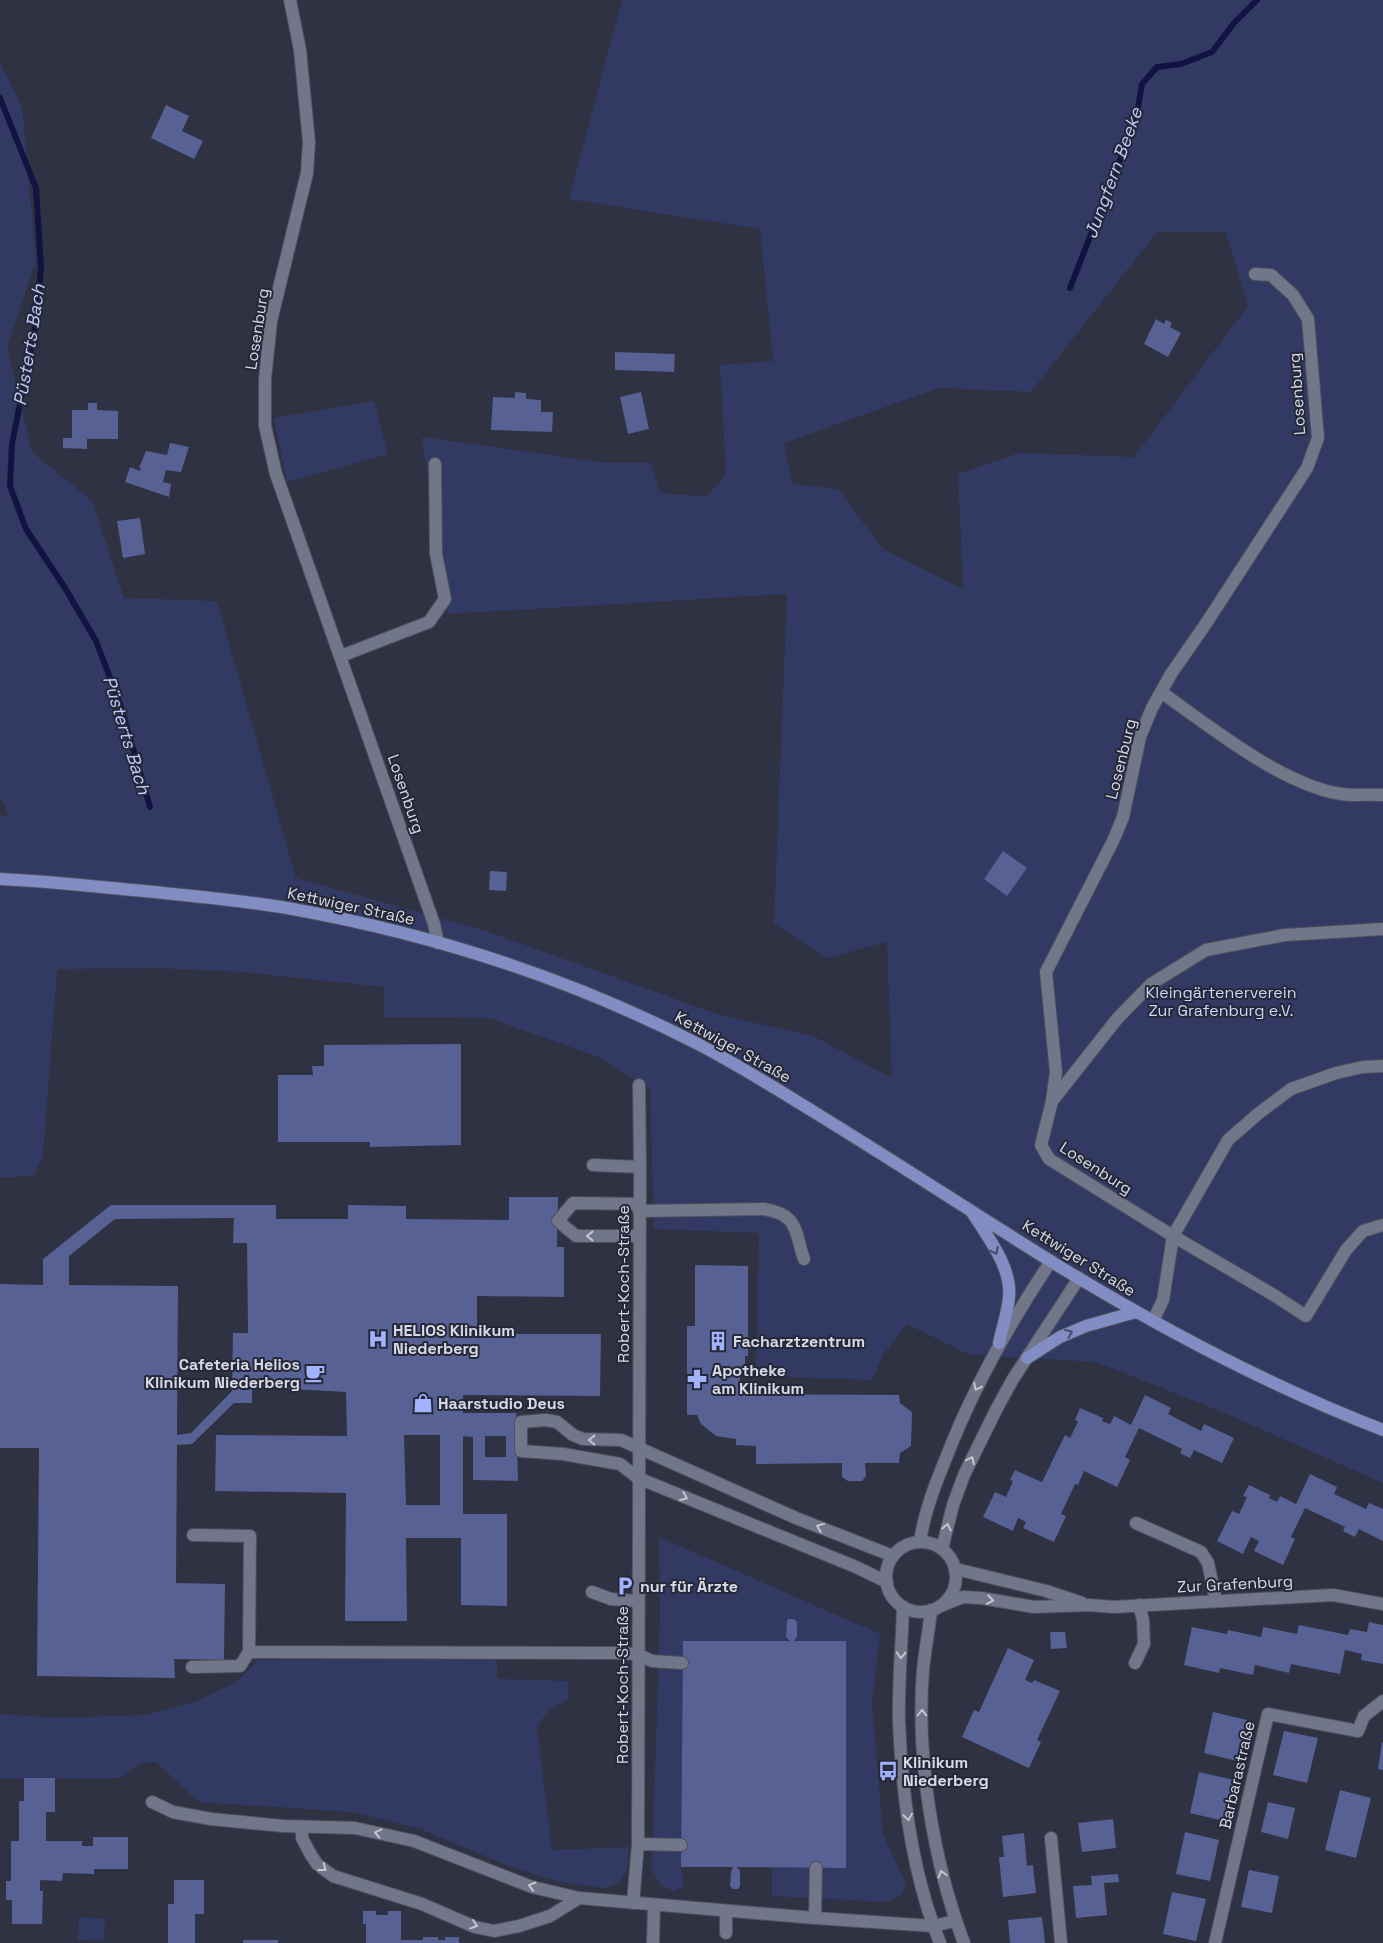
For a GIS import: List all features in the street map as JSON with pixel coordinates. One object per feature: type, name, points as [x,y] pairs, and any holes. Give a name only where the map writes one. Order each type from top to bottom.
[{"type":"main road","name":"Kettwiger Straße","points":[[0,879],[207,897],[284,908],[385,928],[509,966],[578,991],[655,1023],[699,1044],[749,1072],[1136,1312],[1225,1360],[1273,1383],[1383,1430]]},
{"type":"main road","points":[[970,1209],[992,1245],[1007,1275],[1009,1296],[999,1343]]},
{"type":"main road","points":[[1027,1358],[1060,1336],[1086,1326],[1136,1312]]},
{"type":"street","name":"Losenburg","points":[[290,0],[300,50],[309,142],[307,173],[272,321],[265,379],[265,426],[276,474],[434,924],[438,943]]},
{"type":"street","name":"Losenburg","points":[[1255,274],[1271,275],[1293,295],[1308,319],[1318,438],[1307,468],[1152,708],[1140,737],[1123,817],[1046,972],[1056,1072],[1052,1101],[1041,1145],[1049,1159],[1306,1316],[1346,1250],[1363,1231],[1383,1225]]},
{"type":"street","points":[[341,656],[429,622],[445,599],[436,554],[435,464]]},
{"type":"street","points":[[1161,692],[1240,747],[1294,780],[1340,794],[1383,795]]},
{"type":"street","points":[[1052,1101],[1118,1019],[1151,984],[1206,950],[1285,935],[1383,929]]},
{"type":"street","points":[[1153,1321],[1163,1300],[1173,1236],[1228,1140],[1258,1113],[1291,1089],[1336,1073],[1363,1067],[1383,1066]]},
{"type":"street","name":"Robert-Koch-Straße","points":[[634,1903],[638,1844],[639,1085]]},
{"type":"street","points":[[594,1165],[640,1167]]},
{"type":"street","points":[[639,1236],[576,1236],[558,1221],[573,1203],[639,1208],[764,1209],[777,1211],[787,1216],[794,1224],[804,1259]]},
{"type":"street","points":[[920,1542],[927,1511],[960,1423],[999,1343],[1051,1261]]},
{"type":"street","points":[[942,1549],[952,1505],[964,1475],[1012,1379],[1079,1278]]},
{"type":"street","points":[[887,1582],[876,1575],[638,1478],[620,1464],[563,1454],[521,1451],[521,1422],[546,1420],[557,1422],[572,1435],[582,1439],[621,1440],[796,1518],[893,1556]]},
{"type":"street","points":[[1136,1523],[1201,1552],[1208,1563],[1216,1601]]},
{"type":"street","points":[[192,1667],[240,1666],[249,1652],[250,1536],[193,1535]]},
{"type":"street","points":[[920,1542],[932,1543],[942,1549],[951,1558],[956,1569],[956,1582],[952,1594],[937,1607],[917,1611],[903,1607],[892,1596],[887,1582],[887,1568],[893,1556],[901,1548],[920,1542]]},
{"type":"street","name":"Zur Grafenburg","points":[[956,1569],[1046,1591],[1089,1605]]},
{"type":"street","points":[[592,1592],[611,1599],[638,1601]]},
{"type":"street","name":"Zur Grafenburg","points":[[937,1607],[963,1597],[981,1598],[1034,1608],[1089,1605],[1114,1607],[1333,1595],[1383,1604]]},
{"type":"street","points":[[1136,1663],[1144,1644],[1143,1620],[1139,1605]]},
{"type":"street","points":[[903,1607],[899,1720],[903,1786],[915,1860],[933,1926],[940,1943]]},
{"type":"street","points":[[937,1607],[923,1671],[922,1716],[926,1779],[940,1866],[955,1921],[964,1943]]},
{"type":"street","points":[[249,1652],[638,1654],[652,1661],[682,1663]]},
{"type":"street","name":"Barbarastraße","points":[[1215,1943],[1268,1714],[1358,1731],[1364,1716],[1383,1701]]},
{"type":"street","points":[[152,1802],[173,1812],[211,1819],[302,1827],[355,1828],[414,1841],[523,1884],[579,1898],[933,1926],[955,1921]]},
{"type":"street","points":[[302,1827],[302,1838],[316,1864],[333,1876],[422,1904],[476,1927],[494,1931],[519,1926],[550,1916],[579,1898]]},
{"type":"street","points":[[1051,1838],[1061,1943]]},
{"type":"street","points":[[638,1844],[681,1845]]},
{"type":"street","points":[[815,1918],[816,1868]]},
{"type":"street","points":[[653,1943],[654,1905]]},
{"type":"street","points":[[726,1911],[726,1933]]},
{"type":"green space","name":"Kleingärtenerverein Zur Grafenburg e.V.","points":[[622,0],[1383,0],[1383,1483],[1215,1409],[1096,1362],[968,1354],[907,1324],[883,1355],[872,1380],[756,1376],[759,1233],[654,1229],[650,1089],[599,1057],[489,1018],[384,1017],[384,987],[243,972],[158,968],[57,969],[43,1155],[34,1175],[0,1178],[0,816],[9,816],[0,796],[0,62],[22,106],[36,260],[7,347],[32,452],[92,501],[124,598],[217,601],[296,878],[486,931],[720,1015],[813,1036],[892,1078],[887,942],[827,958],[774,923],[787,594],[448,614],[422,437],[607,463],[651,463],[660,493],[707,497],[726,474],[720,365],[773,361],[760,229],[569,199]],"holes":[[[1157,232],[1226,232],[1248,306],[1134,457],[1019,453],[958,474],[963,589],[883,549],[838,489],[792,484],[784,443],[939,388],[1031,392]]]},
{"type":"green space","points":[[374,401],[388,454],[287,482],[274,418]]},
{"type":"green space","points":[[659,1537],[880,1634],[872,1702],[883,1834],[906,1884],[901,1894],[889,1902],[772,1896],[772,1868],[846,1868],[846,1641],[683,1641],[681,1867],[684,1887],[673,1891],[661,1885],[652,1870],[660,1612]]},
{"type":"green space","points":[[258,1660],[497,1660],[497,1679],[568,1681],[568,1699],[547,1712],[537,1727],[552,1850],[628,1847],[628,1863],[621,1880],[612,1886],[602,1888],[560,1882],[509,1866],[421,1829],[352,1812],[199,1802],[156,1762],[137,1766],[121,1778],[0,1779],[0,1714],[55,1718],[145,1715],[194,1702],[237,1682]]},
{"type":"green space","points":[[79,1917],[105,1919],[104,1941],[78,1940]]},
{"type":"building","points":[[166,105],[189,116],[182,131],[203,141],[194,159],[151,138]]},
{"type":"building","points":[[1156,319],[1164,324],[1166,320],[1172,323],[1170,327],[1181,333],[1168,357],[1144,344]]},
{"type":"building","points":[[615,352],[675,354],[674,372],[615,370]]},
{"type":"building","points":[[515,392],[526,393],[526,399],[541,400],[541,412],[553,412],[552,432],[491,430],[493,397],[515,398]]},
{"type":"building","points":[[641,392],[649,429],[628,434],[620,397]]},
{"type":"building","points":[[88,403],[97,403],[97,410],[118,411],[118,439],[87,439],[87,449],[63,448],[63,438],[72,438],[72,410],[88,410]]},
{"type":"building","points":[[170,443],[189,447],[181,472],[166,470],[163,482],[171,484],[169,497],[125,482],[130,467],[140,471],[141,468],[139,468],[146,451],[167,455]]},
{"type":"building","points":[[140,518],[145,554],[123,558],[117,521]]},
{"type":"building","points":[[1003,851],[1027,868],[1007,896],[984,879]]},
{"type":"building","points":[[490,871],[507,872],[506,891],[489,890]]},
{"type":"building","points":[[461,1044],[461,1145],[370,1147],[370,1142],[278,1142],[278,1075],[313,1075],[312,1066],[324,1066],[324,1045]]},
{"type":"building","points":[[509,1197],[558,1197],[557,1247],[564,1247],[564,1297],[477,1296],[477,1334],[601,1334],[600,1396],[463,1395],[463,1413],[516,1413],[518,1481],[473,1480],[473,1437],[463,1436],[463,1514],[507,1514],[507,1606],[461,1605],[461,1538],[406,1538],[407,1621],[345,1621],[346,1493],[215,1491],[216,1435],[347,1436],[346,1392],[252,1387],[252,1403],[234,1403],[192,1444],[177,1445],[176,1583],[225,1584],[224,1660],[174,1659],[175,1678],[37,1676],[39,1448],[0,1448],[0,1284],[43,1285],[43,1259],[111,1205],[276,1205],[276,1219],[348,1219],[348,1205],[406,1206],[406,1219],[509,1220]],"holes":[[[234,1218],[233,1243],[247,1243],[248,1333],[233,1333],[232,1391],[191,1433],[177,1435],[178,1286],[69,1285],[69,1256],[115,1219]],[[404,1435],[440,1435],[440,1505],[406,1505]],[[485,1436],[506,1436],[506,1457],[485,1457]]]},
{"type":"building","points":[[695,1265],[748,1266],[748,1356],[745,1356],[745,1372],[740,1372],[740,1394],[899,1395],[900,1403],[912,1412],[911,1446],[900,1453],[899,1463],[865,1463],[866,1476],[862,1481],[848,1481],[842,1477],[842,1463],[756,1464],[756,1446],[736,1445],[736,1439],[716,1436],[701,1424],[697,1415],[687,1415],[687,1326],[695,1326]]},
{"type":"building","points":[[1145,1395],[1171,1408],[1168,1414],[1201,1431],[1204,1424],[1234,1438],[1222,1463],[1194,1450],[1190,1458],[1180,1453],[1182,1449],[1139,1428],[1125,1457],[1130,1460],[1117,1487],[1084,1471],[1078,1485],[1075,1484],[1061,1514],[1066,1516],[1054,1542],[1023,1528],[1026,1522],[1018,1518],[1013,1531],[983,1517],[995,1492],[1006,1497],[1013,1481],[1010,1480],[1015,1470],[1042,1482],[1065,1435],[1070,1438],[1078,1422],[1075,1420],[1080,1408],[1103,1418],[1102,1421],[1110,1424],[1114,1416],[1131,1425]]},
{"type":"building","points":[[1310,1474],[1337,1487],[1334,1494],[1366,1509],[1369,1503],[1383,1509],[1383,1541],[1359,1529],[1355,1537],[1343,1531],[1345,1527],[1305,1508],[1291,1537],[1295,1539],[1283,1565],[1254,1551],[1259,1541],[1251,1537],[1243,1554],[1217,1541],[1232,1511],[1239,1514],[1247,1497],[1243,1496],[1249,1485],[1270,1495],[1269,1498],[1277,1502],[1280,1496],[1296,1504]]},
{"type":"building","points":[[788,1619],[794,1619],[797,1622],[797,1636],[794,1641],[846,1641],[846,1868],[737,1867],[740,1871],[740,1886],[738,1889],[733,1889],[730,1886],[733,1867],[681,1867],[683,1641],[790,1641],[786,1637]]},
{"type":"building","points":[[1369,1622],[1383,1625],[1383,1664],[1361,1660],[1362,1654],[1345,1650],[1340,1674],[1291,1664],[1289,1673],[1255,1665],[1253,1675],[1220,1668],[1219,1673],[1184,1665],[1192,1627],[1227,1634],[1228,1630],[1261,1637],[1263,1627],[1297,1634],[1299,1625],[1348,1635],[1350,1629],[1367,1632]]},
{"type":"building","points":[[1050,1632],[1065,1632],[1067,1648],[1051,1649]]},
{"type":"building","points":[[1008,1648],[1034,1660],[1025,1680],[1032,1683],[1034,1680],[1060,1691],[1037,1740],[1041,1742],[1029,1768],[962,1737],[974,1710],[979,1712]]},
{"type":"building","points":[[1213,1712],[1247,1720],[1237,1761],[1204,1753]]},
{"type":"building","points":[[1284,1731],[1318,1738],[1307,1783],[1273,1775]]},
{"type":"building","points":[[1383,1743],[1383,1770],[1378,1769]]},
{"type":"building","points":[[1199,1772],[1234,1780],[1224,1821],[1190,1813]]},
{"type":"building","points":[[24,1778],[55,1778],[55,1812],[46,1812],[46,1841],[82,1841],[82,1846],[93,1846],[93,1837],[128,1837],[128,1869],[94,1869],[94,1874],[63,1873],[62,1881],[40,1880],[40,1891],[43,1891],[42,1924],[12,1924],[12,1900],[6,1900],[6,1881],[11,1881],[11,1841],[19,1841],[19,1801],[24,1801]]},
{"type":"building","points":[[1340,1790],[1371,1798],[1356,1858],[1325,1850]]},
{"type":"building","points":[[1268,1802],[1295,1808],[1288,1839],[1261,1832]]},
{"type":"building","points":[[1113,1819],[1116,1848],[1082,1852],[1078,1823]]},
{"type":"building","points":[[1185,1832],[1219,1840],[1210,1881],[1176,1874]]},
{"type":"building","points":[[1024,1833],[1027,1866],[1033,1865],[1036,1893],[1003,1897],[999,1857],[1004,1857],[1002,1836]]},
{"type":"building","points":[[1249,1870],[1279,1876],[1272,1913],[1241,1907]]},
{"type":"building","points":[[1118,1874],[1119,1882],[1104,1883],[1107,1915],[1076,1918],[1073,1886],[1092,1885],[1091,1876]]},
{"type":"building","points":[[174,1880],[204,1880],[204,1914],[195,1914],[195,1943],[168,1943],[168,1904],[174,1904]]},
{"type":"building","points":[[1172,1892],[1206,1899],[1196,1941],[1163,1934]]},
{"type":"building","points":[[363,1911],[376,1911],[376,1915],[388,1915],[388,1911],[401,1911],[401,1940],[423,1940],[423,1937],[438,1937],[438,1940],[445,1940],[445,1937],[459,1937],[459,1943],[366,1943],[366,1924],[363,1924]]},
{"type":"building","points":[[1042,1917],[1045,1943],[1010,1943],[1008,1920]]},
{"type":"building","points":[[243,1940],[278,1940],[278,1943],[243,1943]]},
{"type":"waterway","name":"Jungfern Beeke","points":[[1070,288],[1136,119],[1142,84],[1157,67],[1181,64],[1212,52],[1234,23],[1257,0]]},
{"type":"waterway","name":"Püsterts Bach","points":[[0,98],[36,188],[41,268],[36,322],[12,444],[10,486],[26,529],[65,588],[96,641],[120,704],[150,807]]},
{"type":"place","name":"HELIOS Klinikum Niederberg","points":[[378,1339]]},
{"type":"place","name":"Facharztzentrum","points":[[718,1341]]},
{"type":"place","name":"Cafeteria Helios Klinikum Niederberg","points":[[315,1373]]},
{"type":"place","name":"Apotheke am Klinikum","points":[[697,1379]]},
{"type":"place","name":"Haarstudio Deus","points":[[423,1403]]},
{"type":"place","name":"nur für Ärzte","points":[[625,1586]]},
{"type":"place","name":"Klinikum Niederberg","points":[[888,1771]]}]
